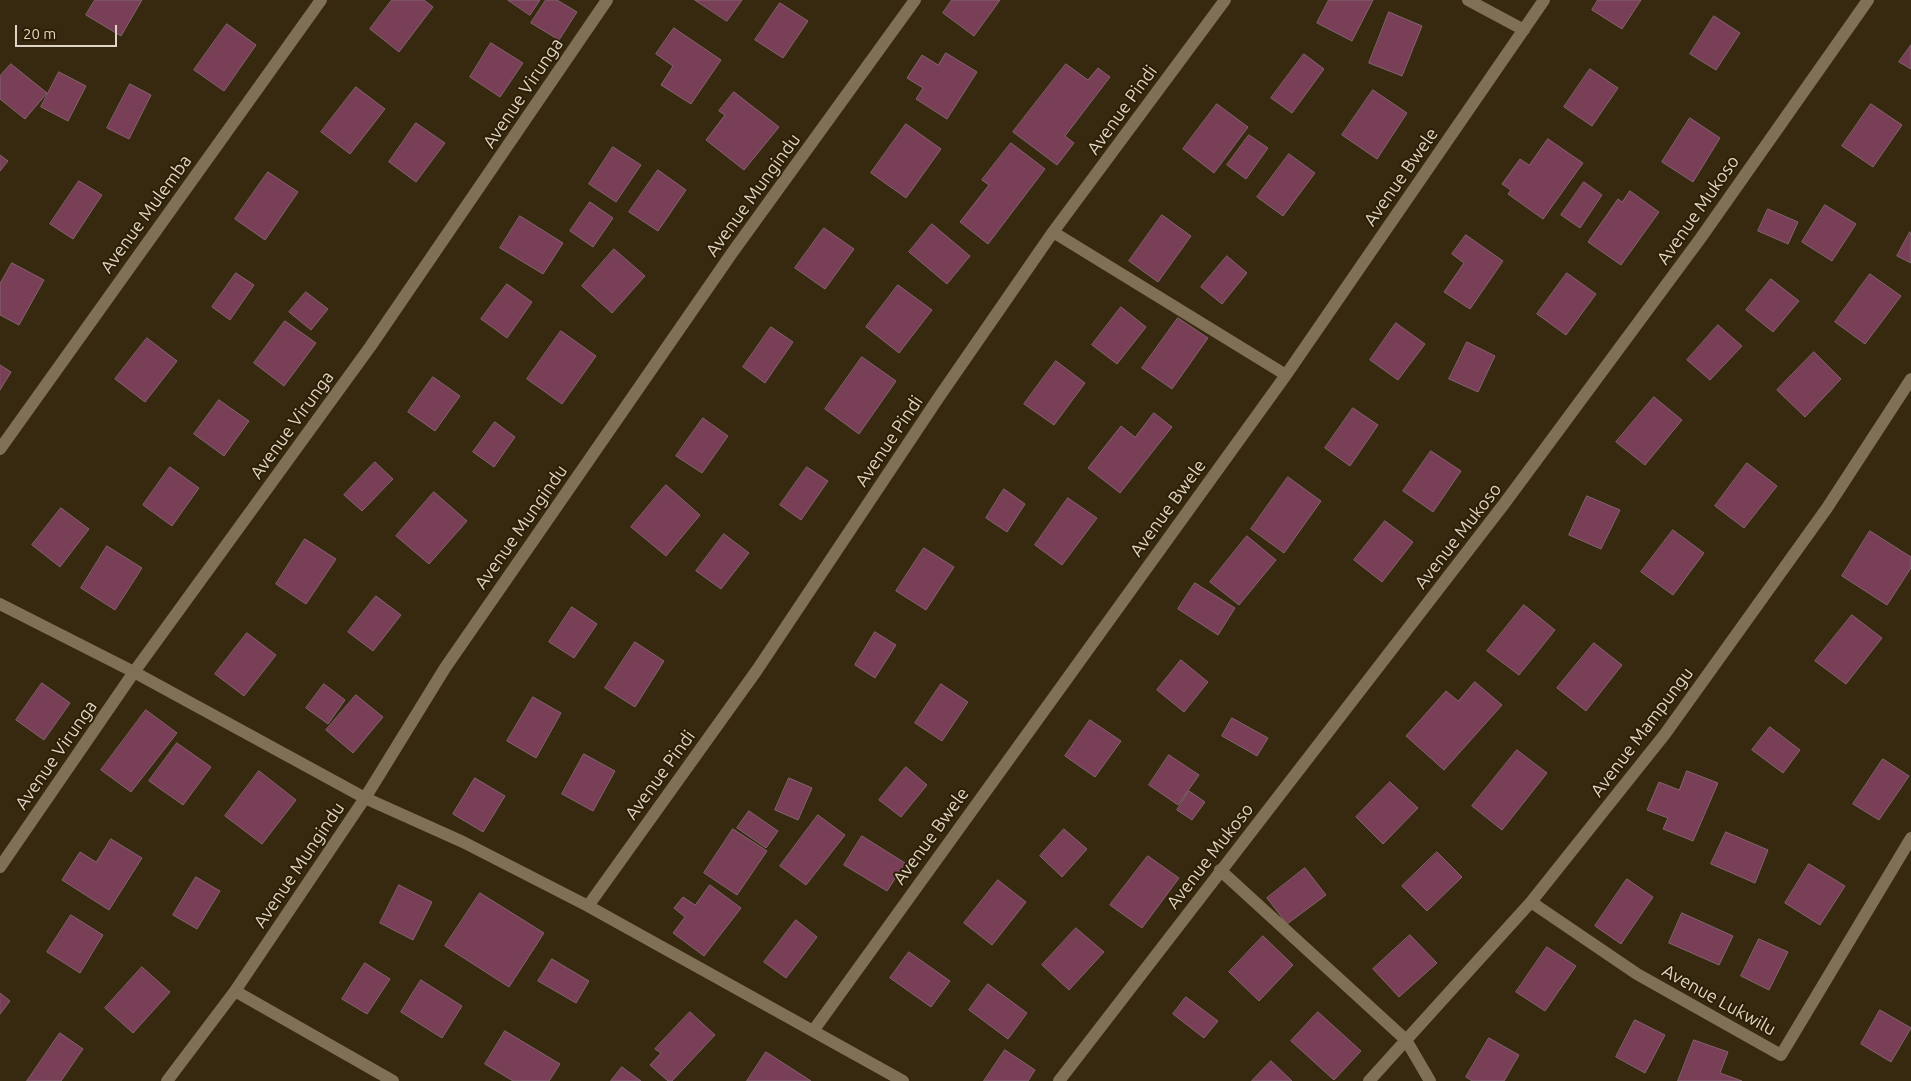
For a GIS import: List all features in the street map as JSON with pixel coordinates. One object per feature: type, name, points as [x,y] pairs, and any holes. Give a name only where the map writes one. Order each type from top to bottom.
[{"type":"street","name":"Avenue Mulemba","points":[[0,449],[321,0]]},
{"type":"street","name":"Avenue Virunga","points":[[0,867],[134,672],[370,347],[607,0]]},
{"type":"street","name":"Avenue Mungindu","points":[[167,1081],[235,992],[365,798],[462,643],[732,253],[915,0]]},
{"type":"street","name":"Avenue Pindi","points":[[588,906],[757,670],[939,397],[1053,232],[1225,0]]},
{"type":"street","points":[[1468,0],[1524,30]]},
{"type":"street","name":"Avenue Bwele","points":[[813,1031],[1286,375],[1544,0]]},
{"type":"street","name":"Avenue Mukoso","points":[[1059,1081],[1504,504],[1700,239],[1868,0]]},
{"type":"street","points":[[1053,232],[1286,375]]},
{"type":"street","name":"Avenue Mampungu","points":[[1369,1081],[1531,902],[1665,734],[1827,508],[1911,379]]},
{"type":"street","points":[[0,604],[134,672],[365,798],[463,842],[588,906],[903,1081]]},
{"type":"street","name":"Avenue Lukwilu","points":[[1531,902],[1637,974],[1782,1055],[1911,838]]},
{"type":"street","points":[[1220,870],[1406,1040],[1430,1081]]},
{"type":"street","points":[[235,992],[393,1081]]},
{"type":"building","points":[[95,0],[142,0],[121,36],[86,15]]},
{"type":"building","points":[[392,0],[424,0],[433,7],[399,52],[370,29]]},
{"type":"building","points":[[508,0],[540,0],[530,15]]},
{"type":"building","points":[[546,0],[557,0],[577,12],[559,40],[531,23]]},
{"type":"building","points":[[695,0],[742,0],[727,21]]},
{"type":"building","points":[[952,0],[1000,0],[974,36],[943,13]]},
{"type":"building","points":[[1329,0],[1373,0],[1352,41],[1317,23]]},
{"type":"building","points":[[1598,0],[1641,0],[1622,29],[1592,10]]},
{"type":"building","points":[[780,3],[808,21],[783,58],[755,40]]},
{"type":"building","points":[[1389,12],[1422,26],[1402,76],[1369,63]]},
{"type":"building","points":[[1714,16],[1740,33],[1716,70],[1690,54]]},
{"type":"building","points":[[227,24],[256,45],[224,91],[194,70]]},
{"type":"building","points":[[674,28],[721,60],[691,104],[661,85],[673,66],[656,54]]},
{"type":"building","points":[[491,43],[523,63],[500,97],[470,77]]},
{"type":"building","points":[[1911,45],[1911,69],[1899,62]]},
{"type":"building","points":[[946,53],[977,72],[947,119],[916,99],[923,88],[907,78],[922,55],[938,65]]},
{"type":"building","points":[[1304,54],[1324,69],[1292,113],[1271,98]]},
{"type":"building","points":[[11,64],[47,93],[25,119],[0,99],[0,76]]},
{"type":"building","points":[[1066,64],[1088,80],[1098,68],[1110,77],[1065,136],[1074,143],[1057,165],[1013,132]]},
{"type":"building","points":[[1590,69],[1618,88],[1592,126],[1564,107]]},
{"type":"building","points":[[59,72],[86,86],[68,121],[41,107]]},
{"type":"building","points":[[130,84],[151,95],[129,139],[107,128]]},
{"type":"building","points":[[356,87],[385,109],[350,154],[321,132]]},
{"type":"building","points":[[1373,90],[1407,113],[1377,159],[1342,135]]},
{"type":"building","points":[[734,92],[779,127],[744,170],[706,140],[725,115],[719,111]]},
{"type":"building","points":[[1217,104],[1248,127],[1214,173],[1183,149]]},
{"type":"building","points":[[1871,104],[1902,125],[1873,167],[1842,146]]},
{"type":"building","points":[[1690,118],[1720,138],[1693,182],[1662,162]]},
{"type":"building","points":[[416,123],[445,143],[416,182],[389,162]]},
{"type":"building","points":[[906,124],[941,149],[906,198],[871,173]]},
{"type":"building","points":[[1249,135],[1268,148],[1246,179],[1227,165]]},
{"type":"building","points":[[1548,139],[1583,163],[1543,219],[1508,194],[1511,190],[1502,184],[1520,159],[1529,165]]},
{"type":"building","points":[[1011,143],[1045,169],[988,244],[960,222],[989,185],[982,180]]},
{"type":"building","points":[[613,147],[641,165],[616,202],[589,184]]},
{"type":"building","points":[[1289,154],[1315,173],[1283,216],[1257,197]]},
{"type":"building","points":[[0,155],[8,161],[0,171]]},
{"type":"building","points":[[658,170],[686,190],[658,231],[629,212]]},
{"type":"building","points":[[268,172],[298,192],[265,240],[235,219]]},
{"type":"building","points":[[79,181],[102,195],[73,239],[50,224]]},
{"type":"building","points":[[1584,182],[1602,195],[1580,228],[1561,215]]},
{"type":"building","points":[[1630,191],[1659,212],[1621,265],[1588,242],[1618,199],[1622,202]]},
{"type":"building","points":[[590,202],[613,218],[593,247],[570,231]]},
{"type":"building","points":[[1825,205],[1856,224],[1832,261],[1802,242]]},
{"type":"building","points":[[1768,209],[1798,222],[1788,244],[1758,231]]},
{"type":"building","points":[[1162,215],[1191,236],[1158,282],[1129,261]]},
{"type":"building","points":[[520,216],[563,243],[543,274],[500,248]]},
{"type":"building","points":[[932,224],[970,256],[947,284],[909,252]]},
{"type":"building","points":[[824,228],[854,249],[825,289],[795,268]]},
{"type":"building","points":[[1911,233],[1911,263],[1897,256]]},
{"type":"building","points":[[1466,235],[1503,261],[1470,309],[1444,292],[1464,263],[1452,254]]},
{"type":"building","points":[[614,249],[645,276],[612,313],[582,286]]},
{"type":"building","points":[[1227,256],[1247,273],[1222,304],[1201,287]]},
{"type":"building","points":[[12,263],[44,280],[19,325],[0,315],[0,284]]},
{"type":"building","points":[[236,273],[254,285],[230,320],[212,307]]},
{"type":"building","points":[[1567,273],[1596,294],[1566,335],[1537,314]]},
{"type":"building","points":[[1870,274],[1901,296],[1865,344],[1835,322]]},
{"type":"building","points":[[1771,279],[1799,301],[1773,332],[1746,310]]},
{"type":"building","points":[[507,284],[532,302],[507,338],[481,319]]},
{"type":"building","points":[[898,285],[932,310],[899,353],[866,327]]},
{"type":"building","points":[[306,292],[328,309],[311,330],[289,312]]},
{"type":"building","points":[[1121,307],[1146,327],[1117,364],[1092,345]]},
{"type":"building","points":[[1178,318],[1208,338],[1172,389],[1142,368]]},
{"type":"building","points":[[285,321],[316,343],[284,386],[254,363]]},
{"type":"building","points":[[1396,323],[1425,344],[1398,380],[1370,360]]},
{"type":"building","points":[[1718,325],[1742,346],[1710,380],[1687,360]]},
{"type":"building","points":[[771,327],[793,342],[765,383],[743,367]]},
{"type":"building","points":[[561,331],[596,356],[562,404],[527,379]]},
{"type":"building","points":[[147,338],[177,361],[145,402],[115,379]]},
{"type":"building","points":[[1467,342],[1495,356],[1478,392],[1449,379]]},
{"type":"building","points":[[1814,352],[1841,379],[1805,417],[1777,390]]},
{"type":"building","points":[[862,357],[896,381],[859,434],[825,409]]},
{"type":"building","points":[[1056,361],[1085,383],[1054,425],[1024,404]]},
{"type":"building","points":[[0,365],[11,372],[0,390]]},
{"type":"building","points":[[433,377],[460,396],[435,431],[408,412]]},
{"type":"building","points":[[1654,397],[1682,420],[1645,465],[1616,442]]},
{"type":"building","points":[[219,400],[249,421],[224,456],[194,434]]},
{"type":"building","points":[[1353,408],[1378,425],[1350,466],[1325,448]]},
{"type":"building","points":[[1154,413],[1172,427],[1120,493],[1088,468],[1121,426],[1135,437]]},
{"type":"building","points":[[703,418],[728,436],[702,473],[676,456]]},
{"type":"building","points":[[495,422],[515,437],[494,467],[473,452]]},
{"type":"building","points":[[1431,451],[1461,471],[1433,512],[1403,491]]},
{"type":"building","points":[[375,462],[393,479],[362,511],[344,495]]},
{"type":"building","points":[[1747,463],[1777,486],[1744,528],[1715,506]]},
{"type":"building","points":[[170,467],[199,488],[172,526],[143,505]]},
{"type":"building","points":[[807,467],[828,481],[801,520],[780,505]]},
{"type":"building","points":[[1288,477],[1321,501],[1284,553],[1251,529]]},
{"type":"building","points":[[666,485],[700,515],[666,556],[631,527]]},
{"type":"building","points":[[1004,489],[1025,504],[1007,532],[986,518]]},
{"type":"building","points":[[434,492],[467,521],[429,564],[396,536]]},
{"type":"building","points":[[1587,496],[1620,510],[1601,549],[1569,535]]},
{"type":"building","points":[[1068,498],[1097,518],[1062,565],[1035,545]]},
{"type":"building","points":[[61,508],[89,529],[60,567],[32,545]]},
{"type":"building","points":[[1385,521],[1413,542],[1382,582],[1354,560]]},
{"type":"building","points":[[1673,530],[1704,553],[1673,595],[1641,572]]},
{"type":"building","points":[[1870,531],[1911,557],[1911,568],[1887,605],[1842,576]]},
{"type":"building","points":[[724,534],[749,553],[721,589],[696,571]]},
{"type":"building","points":[[1247,536],[1276,560],[1239,605],[1210,582]]},
{"type":"building","points":[[305,539],[336,559],[306,604],[276,584]]},
{"type":"building","points":[[107,546],[142,568],[115,610],[81,588]]},
{"type":"building","points":[[924,548],[954,567],[926,610],[896,591]]},
{"type":"building","points":[[1195,583],[1235,608],[1218,635],[1178,609]]},
{"type":"building","points":[[376,596],[401,615],[373,651],[348,632]]},
{"type":"building","points":[[1524,605],[1555,630],[1519,675],[1487,651]]},
{"type":"building","points":[[572,607],[597,624],[574,658],[549,642]]},
{"type":"building","points":[[1852,615],[1882,638],[1846,684],[1815,661]]},
{"type":"building","points":[[875,632],[896,645],[875,678],[855,665]]},
{"type":"building","points":[[247,633],[276,655],[244,696],[215,674]]},
{"type":"building","points":[[635,642],[664,661],[635,707],[605,688]]},
{"type":"building","points":[[1594,643],[1622,665],[1586,711],[1557,688]]},
{"type":"building","points":[[1181,660],[1208,682],[1184,712],[1157,690]]},
{"type":"building","points":[[1475,682],[1502,705],[1444,770],[1406,736],[1446,691],[1458,701]]},
{"type":"building","points":[[42,683],[70,703],[44,740],[16,720]]},
{"type":"building","points":[[324,684],[345,700],[328,724],[306,708]]},
{"type":"building","points":[[941,684],[968,702],[942,741],[915,723]]},
{"type":"building","points":[[356,695],[383,717],[353,753],[326,730]]},
{"type":"building","points":[[533,697],[561,713],[536,758],[507,741]]},
{"type":"building","points":[[146,710],[177,733],[131,792],[101,770]]},
{"type":"building","points":[[1232,718],[1268,738],[1257,756],[1222,736]]},
{"type":"building","points":[[1090,720],[1121,741],[1095,777],[1065,756]]},
{"type":"building","points":[[1770,727],[1800,750],[1783,773],[1752,750]]},
{"type":"building","points":[[177,743],[211,767],[183,805],[149,781]]},
{"type":"building","points":[[1517,750],[1547,773],[1502,830],[1472,806]]},
{"type":"building","points":[[584,754],[615,771],[593,811],[562,794]]},
{"type":"building","points":[[1169,755],[1199,775],[1178,805],[1149,785]]},
{"type":"building","points":[[1883,759],[1909,776],[1879,820],[1853,804]]},
{"type":"building","points":[[906,767],[927,785],[901,817],[879,800]]},
{"type":"building","points":[[259,771],[296,800],[262,844],[225,816]]},
{"type":"building","points":[[1687,771],[1718,783],[1693,841],[1663,829],[1668,818],[1647,810],[1659,782],[1679,790]]},
{"type":"building","points":[[475,778],[505,796],[483,832],[453,814]]},
{"type":"building","points":[[789,778],[812,788],[798,820],[775,810]]},
{"type":"building","points":[[1390,782],[1418,808],[1383,844],[1356,817]]},
{"type":"building","points":[[1189,791],[1205,802],[1192,820],[1177,810]]},
{"type":"building","points":[[749,811],[778,831],[766,848],[737,828]]},
{"type":"building","points":[[818,815],[845,835],[806,885],[780,866]]},
{"type":"building","points":[[733,829],[767,851],[737,895],[704,873]]},
{"type":"building","points":[[1064,829],[1087,849],[1062,877],[1040,856]]},
{"type":"building","points":[[1726,832],[1768,850],[1755,883],[1711,864]]},
{"type":"building","points":[[862,836],[905,863],[887,891],[844,865]]},
{"type":"building","points":[[111,839],[142,858],[109,910],[62,880],[80,852],[96,862]]},
{"type":"building","points":[[1437,852],[1462,877],[1427,911],[1402,886]]},
{"type":"building","points":[[1148,856],[1179,878],[1142,928],[1110,905]]},
{"type":"building","points":[[1809,864],[1845,886],[1820,925],[1785,903]]},
{"type":"building","points":[[1305,868],[1326,895],[1287,924],[1267,898]]},
{"type":"building","points":[[196,877],[220,891],[197,929],[173,915]]},
{"type":"building","points":[[1627,879],[1653,897],[1621,944],[1595,926]]},
{"type":"building","points":[[998,880],[1026,902],[992,945],[964,923]]},
{"type":"building","points":[[399,885],[432,902],[413,940],[380,923]]},
{"type":"building","points":[[710,885],[741,908],[704,956],[673,933],[685,917],[674,908],[683,897],[695,905]]},
{"type":"building","points":[[480,893],[544,933],[509,987],[445,946]]},
{"type":"building","points":[[1682,913],[1733,936],[1719,965],[1669,943]]},
{"type":"building","points":[[71,915],[103,935],[80,973],[47,952]]},
{"type":"building","points":[[796,920],[817,937],[786,978],[764,962]]},
{"type":"building","points":[[1076,928],[1104,952],[1069,990],[1042,965]]},
{"type":"building","points":[[1410,935],[1437,963],[1399,997],[1373,969]]},
{"type":"building","points":[[1263,936],[1293,965],[1259,1001],[1229,972]]},
{"type":"building","points":[[1759,939],[1788,952],[1769,990],[1741,976]]},
{"type":"building","points":[[1547,947],[1576,966],[1545,1011],[1516,992]]},
{"type":"building","points":[[909,952],[950,981],[931,1007],[890,978]]},
{"type":"building","points":[[552,959],[589,981],[576,1003],[538,981]]},
{"type":"building","points":[[365,963],[390,979],[367,1014],[342,999]]},
{"type":"building","points":[[142,967],[170,992],[133,1033],[105,1008]]},
{"type":"building","points":[[421,980],[462,1006],[442,1038],[401,1012]]},
{"type":"building","points":[[988,984],[1027,1013],[1008,1039],[969,1010]]},
{"type":"building","points":[[0,993],[10,1001],[0,1014]]},
{"type":"building","points":[[1186,997],[1218,1021],[1204,1038],[1173,1014]]},
{"type":"building","points":[[1880,1010],[1911,1028],[1891,1062],[1861,1044]]},
{"type":"building","points":[[690,1012],[715,1035],[672,1081],[668,1081],[650,1065],[661,1053],[655,1049]]},
{"type":"building","points":[[1318,1012],[1361,1051],[1334,1080],[1291,1041]]},
{"type":"building","points":[[1635,1020],[1665,1035],[1645,1073],[1616,1057]]},
{"type":"building","points":[[505,1031],[560,1064],[549,1081],[513,1081],[485,1064]]},
{"type":"building","points":[[60,1033],[83,1049],[61,1081],[27,1081]]},
{"type":"building","points":[[1489,1038],[1519,1055],[1504,1081],[1472,1081],[1466,1077]]},
{"type":"building","points":[[1694,1040],[1728,1052],[1720,1073],[1742,1081],[1678,1081]]},
{"type":"building","points":[[1005,1050],[1035,1070],[1028,1081],[984,1081]]},
{"type":"building","points":[[766,1052],[811,1081],[747,1081]]},
{"type":"building","points":[[1271,1061],[1292,1081],[1252,1081]]},
{"type":"building","points":[[622,1067],[641,1081],[611,1081]]}]
